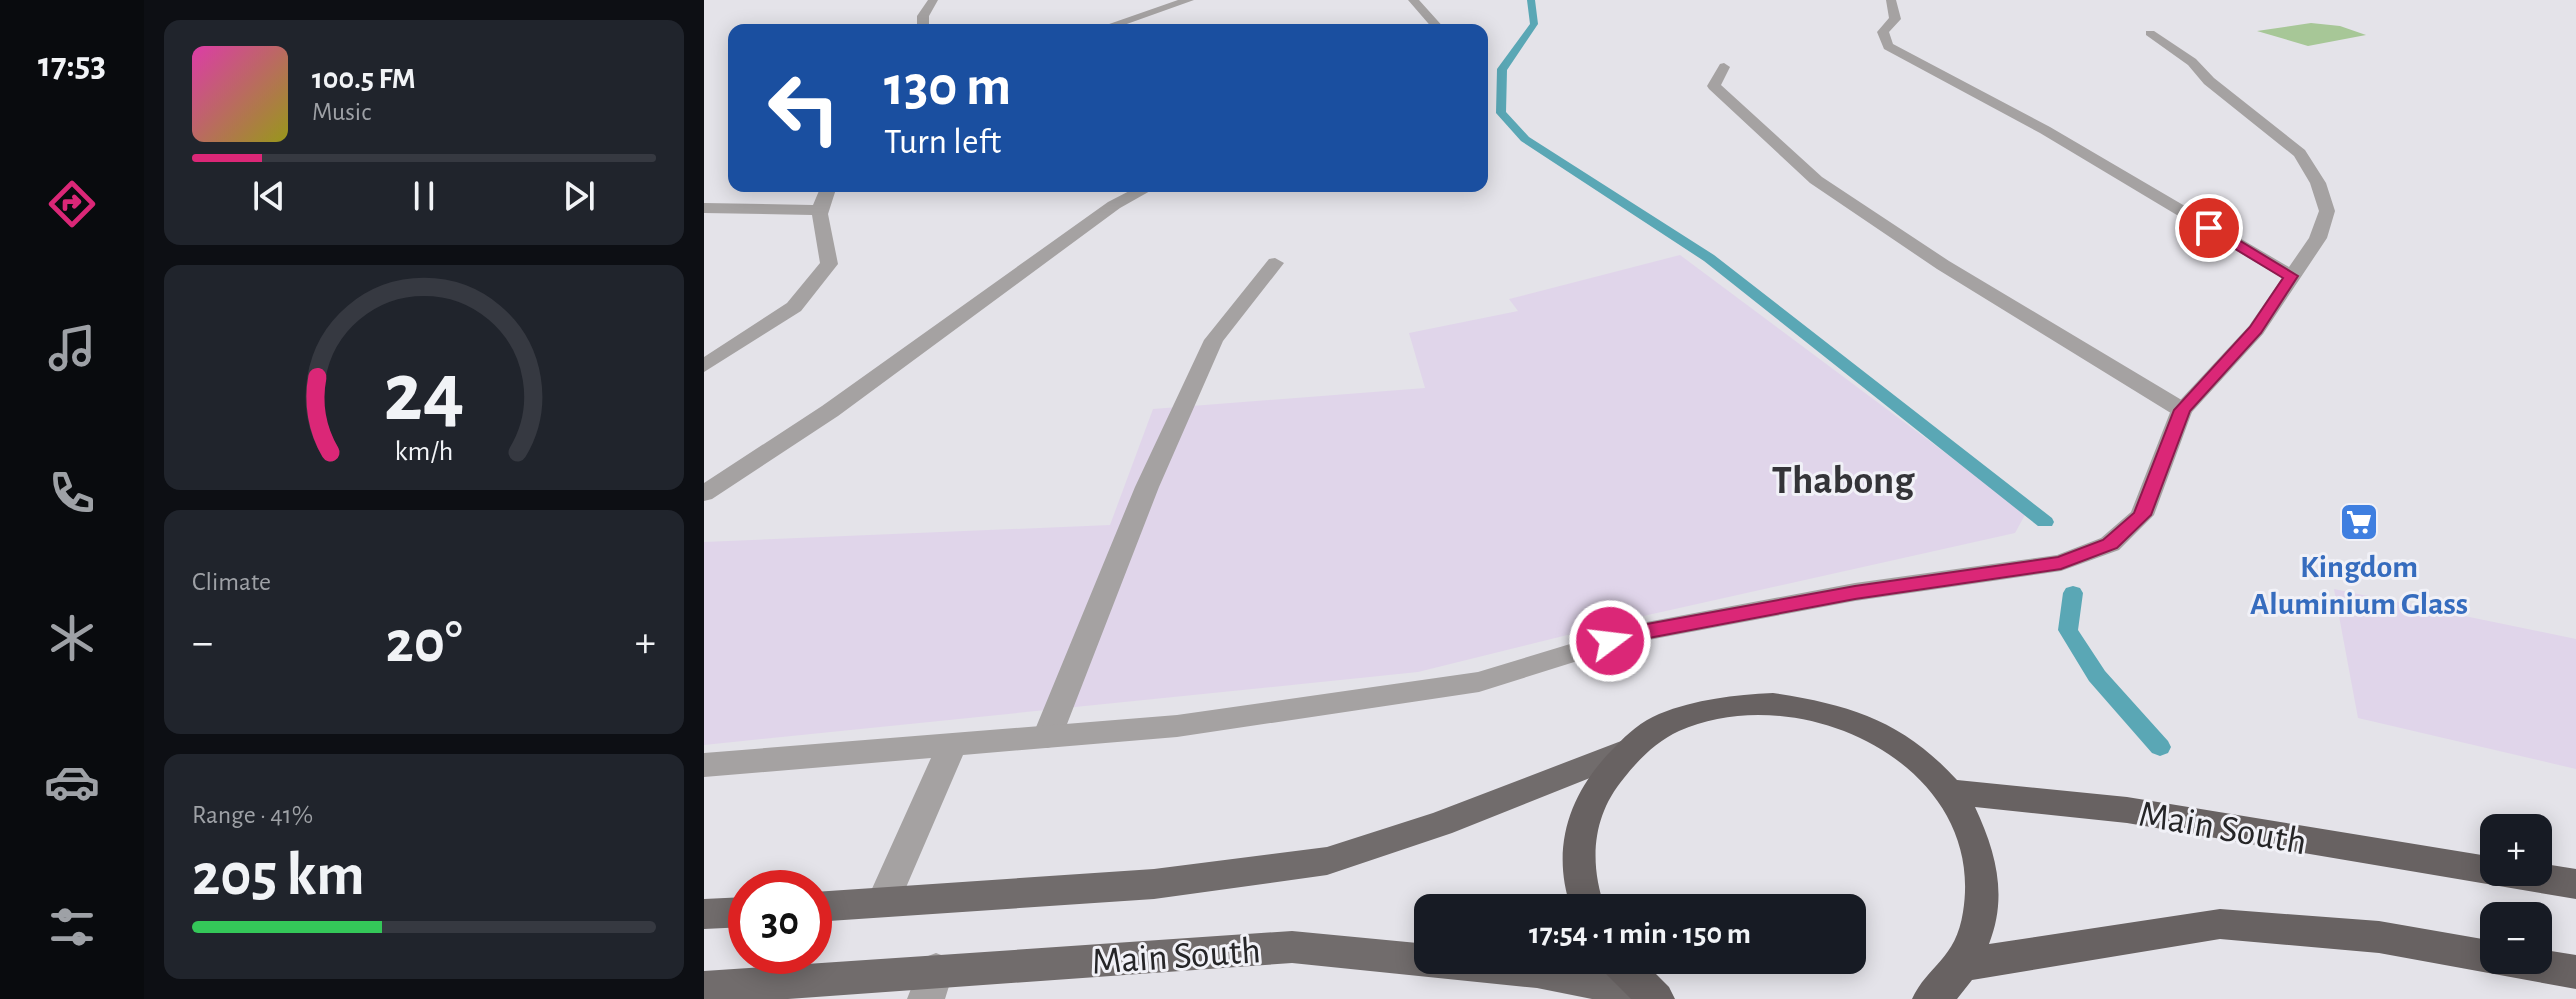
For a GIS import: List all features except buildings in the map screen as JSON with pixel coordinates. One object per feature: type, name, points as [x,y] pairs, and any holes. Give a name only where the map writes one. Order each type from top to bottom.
[{"type":"highway","points":[[1582,894],[1578,836],[1596,788],[1629,750],[1669,723],[1717,708],[1767,703],[1820,709],[1870,726],[1916,755],[1952,792],[1974,833],[1984,876],[1981,921],[1962,965],[1931,999]]},
{"type":"highway","name":"Main South","points":[[1952,792],[2127,810],[2480,869]]},
{"type":"highway","points":[[2552,880],[2576,884]]},
{"type":"highway","points":[[1962,965],[2220,924],[2379,937],[2480,955]]},
{"type":"highway","points":[[2552,968],[2576,972]]},
{"type":"highway","name":"Main South","points":[[1630,974],[1651,996]]},
{"type":"main road","points":[[832,906],[1154,884],[1327,861],[1441,824],[1629,750]]},
{"type":"main road","points":[[704,914],[728,913]]},
{"type":"main road","name":"Main South","points":[[704,988],[931,985],[1292,947],[1537,971],[1651,996]]},
{"type":"street","points":[[923,24],[923,16],[933,0]]},
{"type":"street","points":[[1116,24],[1189,0]]},
{"type":"street","points":[[1413,0],[1435,24]]},
{"type":"street","points":[[1891,0],[1895,19],[1883,32],[1888,46],[2045,130],[2291,276]]},
{"type":"street","points":[[704,765],[1177,726],[1479,682],[1636,633],[1855,592],[2061,563],[2110,544],[2142,515],[2182,410],[2256,330],[2318,238],[2327,211],[2318,183],[2300,153],[2209,81],[2192,62],[2150,33]]},
{"type":"street","points":[[1724,67],[1714,86],[1816,180],[1943,265],[2182,410]]},
{"type":"street","points":[[704,366],[794,307],[829,264],[818,210],[825,192]]},
{"type":"street","points":[[704,494],[830,411],[1114,205],[1139,192]]},
{"type":"street","points":[[704,208],[818,210]]},
{"type":"street","points":[[1047,737],[1147,487],[1214,340],[1275,263]]},
{"type":"street","points":[[883,902],[952,745]]},
{"type":"shaded area","points":[[1680,255],[2026,513],[2015,533],[1648,615],[1418,672],[704,745],[704,542],[1110,525],[1153,409],[1425,388],[1409,333],[1518,311],[1509,299]]},
{"type":"shaded area","points":[[2334,589],[2576,639],[2576,769],[2358,718]]},
{"type":"green space","points":[[2311,23],[2340,26],[2366,35],[2308,46],[2257,31]]},
{"type":"waterway","points":[[1531,0],[1534,24],[1502,69],[1501,113],[1525,139],[1709,258],[2045,522]]},
{"type":"waterway","points":[[2073,593],[2068,630],[2097,676],[2160,747]]},
{"type":"place","name":"Kingdom Aluminium Glass","points":[[2359,522]]},
{"type":"district","name":"Thabong","points":[[1843,479]]},
{"type":"route","points":[[1610,641],[1636,633],[1855,592],[2061,563],[2110,544],[2142,515],[2182,410],[2256,330],[2291,276],[2209,228]]}]
